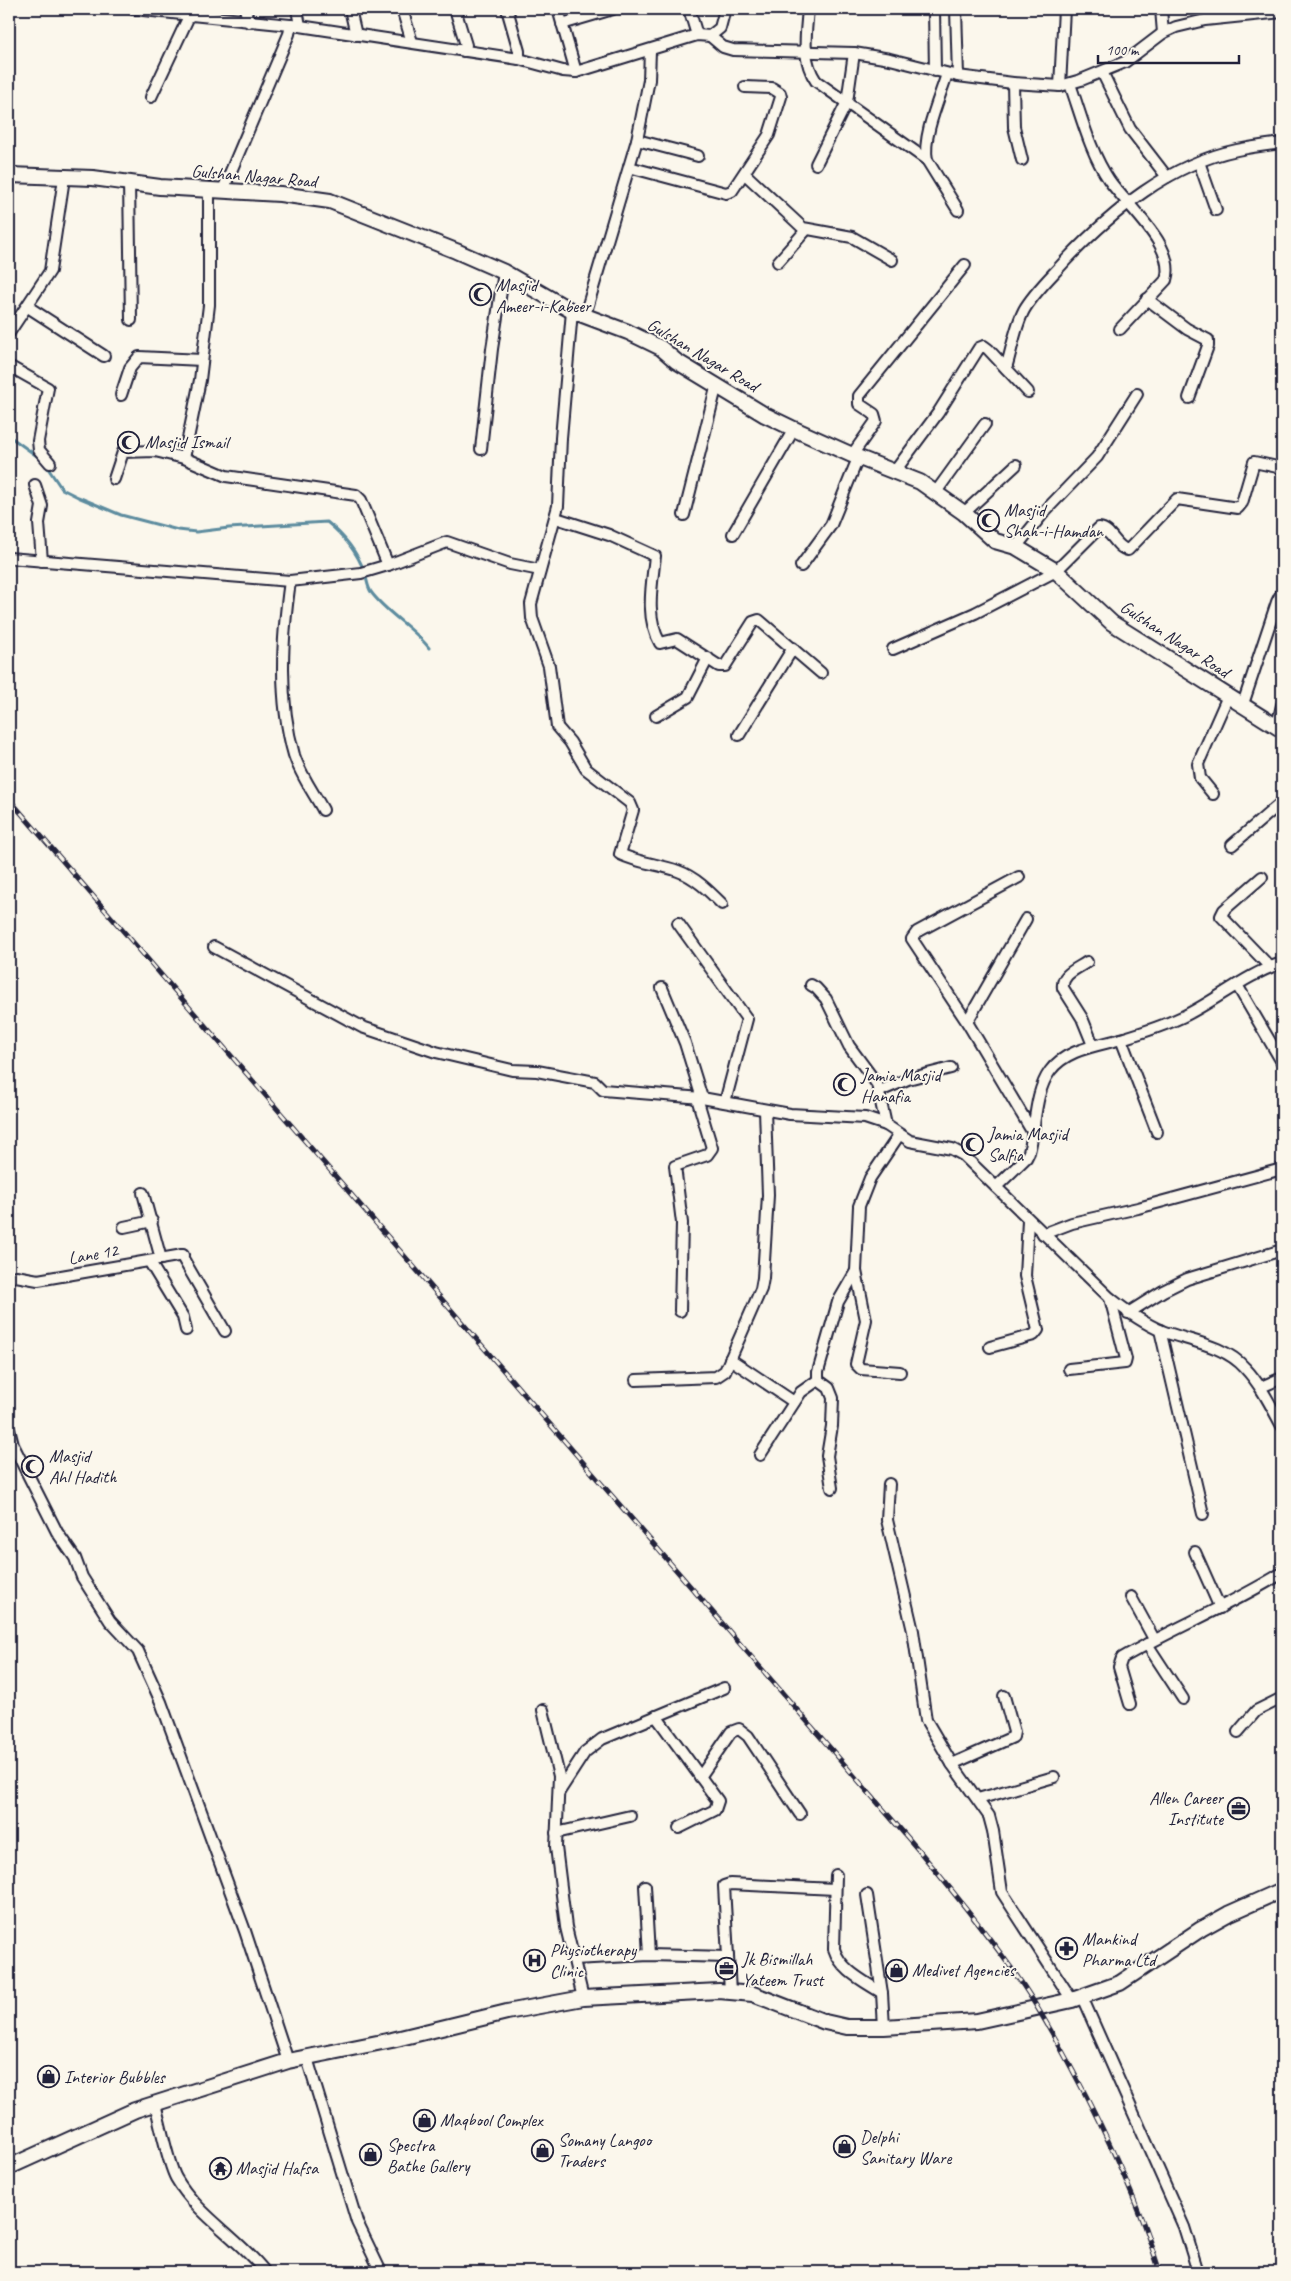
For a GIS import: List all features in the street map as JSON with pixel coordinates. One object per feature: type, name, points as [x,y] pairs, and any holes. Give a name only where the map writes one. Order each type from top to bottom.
[{"type":"street","points":[[133,9],[192,13],[249,22],[295,25],[519,59],[563,71],[576,72],[697,35],[710,36],[723,48],[733,50],[854,53],[890,59],[958,76],[1013,83],[1065,85],[1102,72],[1131,58],[1163,33],[1191,22],[1282,12]]},
{"type":"street","points":[[245,9],[249,22]]},
{"type":"street","points":[[184,458],[202,360],[209,305],[216,190],[295,25],[297,9]]},
{"type":"street","points":[[350,9],[356,35]]},
{"type":"street","points":[[402,9],[412,42]]},
{"type":"street","points":[[455,9],[466,45],[464,51]]},
{"type":"street","points":[[507,9],[519,51],[519,59]]},
{"type":"street","points":[[558,9],[576,72]]},
{"type":"street","points":[[562,24],[610,9]]},
{"type":"street","points":[[689,9],[697,35]]},
{"type":"street","points":[[710,36],[720,28],[725,9]]},
{"type":"street","points":[[808,9],[805,51],[811,73],[816,81],[847,102],[893,138],[927,160],[958,210]]},
{"type":"street","points":[[934,9],[935,71]]},
{"type":"street","points":[[956,9],[958,76]]},
{"type":"street","points":[[1064,9],[1065,85],[1097,158],[1109,180],[1164,250],[1168,272],[1166,280],[1120,329]]},
{"type":"street","points":[[1161,9],[1163,33]]},
{"type":"street","points":[[151,97],[192,13]]},
{"type":"street","points":[[650,50],[649,80],[637,140],[578,313],[556,518],[531,604],[532,618],[549,666],[557,727],[570,742],[586,770],[630,804],[633,810],[620,854],[630,859],[679,871],[704,886],[722,904]]},
{"type":"street","points":[[816,164],[847,102],[854,53]]},
{"type":"street","points":[[1102,72],[1130,129],[1167,177]]},
{"type":"street","points":[[927,160],[927,141],[947,74]]},
{"type":"street","points":[[1013,83],[1014,127],[1022,160]]},
{"type":"street","points":[[629,167],[726,193],[732,192],[769,135],[781,97],[780,93],[772,88],[744,87]]},
{"type":"street","points":[[637,140],[698,156]]},
{"type":"street","points":[[1006,368],[1020,319],[1036,292],[1100,226],[1167,177],[1199,162],[1237,150],[1282,143]]},
{"type":"street","points":[[1199,162],[1216,210]]},
{"type":"street","points":[[745,174],[795,222],[807,229],[835,232],[856,239],[892,260]]},
{"type":"street","name":"Gulshan Nagar Road","points":[[9,176],[129,181],[160,187],[280,194],[330,201],[504,272],[578,313],[661,348],[676,361],[717,384],[765,415],[855,457],[920,482],[964,513],[995,541],[1016,547],[1056,571],[1112,622],[1280,728]]},
{"type":"street","points":[[9,333],[28,307],[50,271],[64,178]]},
{"type":"street","points":[[129,181],[131,320]]},
{"type":"street","points":[[778,262],[807,229]]},
{"type":"street","points":[[800,566],[831,525],[855,457],[876,421],[874,414],[859,404],[859,396],[965,265]]},
{"type":"street","points":[[480,449],[492,349],[504,272]]},
{"type":"street","points":[[1147,300],[1187,329],[1208,340],[1208,346],[1189,398]]},
{"type":"street","points":[[28,307],[104,356]]},
{"type":"street","points":[[895,471],[938,413],[979,348],[984,346],[988,349],[1028,392]]},
{"type":"street","points":[[121,395],[130,368],[139,357],[202,360]]},
{"type":"street","points":[[9,366],[48,388],[38,441],[39,450],[50,464]]},
{"type":"street","points":[[684,515],[717,384]]},
{"type":"street","points":[[1016,547],[1045,511],[1097,457],[1137,394]]},
{"type":"street","points":[[936,492],[985,424]]},
{"type":"street","points":[[732,534],[794,429]]},
{"type":"street","points":[[114,479],[124,452],[155,451],[184,458],[226,476],[356,495],[361,500],[388,566]]},
{"type":"street","points":[[893,649],[975,614],[1056,571],[1099,528],[1104,529],[1122,548],[1128,550],[1177,499],[1238,508],[1242,503],[1254,462],[1282,468]]},
{"type":"street","points":[[964,513],[1016,464]]},
{"type":"street","points":[[35,485],[42,506],[39,523],[42,561]]},
{"type":"street","points":[[556,518],[608,536],[656,556],[650,597],[655,635],[660,643],[678,639],[719,666],[725,666],[756,620],[763,621],[821,672]]},
{"type":"street","points":[[9,558],[290,581],[361,573],[388,566],[447,542],[510,564],[540,570]]},
{"type":"street","points":[[290,581],[284,624],[286,717],[295,757],[322,810]]},
{"type":"street","points":[[1243,704],[1282,595]]},
{"type":"street","points":[[739,735],[792,648]]},
{"type":"street","points":[[656,716],[688,697],[708,658]]},
{"type":"street","points":[[1213,794],[1200,778],[1198,764],[1228,696]]},
{"type":"street","points":[[1280,728],[1282,705]]},
{"type":"street","points":[[1232,845],[1282,802]]},
{"type":"street","points":[[1018,877],[914,935],[914,945],[967,1022],[1033,1133]]},
{"type":"street","points":[[1262,877],[1224,910],[1221,916],[1270,967]]},
{"type":"street","points":[[967,1022],[1026,919]]},
{"type":"street","points":[[678,923],[747,1019],[725,1102]]},
{"type":"street","points":[[214,947],[362,1027],[436,1052],[512,1070],[537,1071],[595,1082],[603,1090],[700,1098],[803,1115],[856,1116],[886,1125],[899,1136],[917,1144],[945,1147],[958,1152],[1128,1313],[1160,1330],[1226,1353],[1245,1367],[1261,1387],[1282,1426]]},
{"type":"street","points":[[1087,962],[1065,977],[1062,982],[1063,988],[1082,1018],[1093,1045]]},
{"type":"street","points":[[996,1187],[1026,1158],[1042,1088],[1050,1071],[1069,1056],[1093,1045],[1121,1039],[1183,1017],[1270,967],[1282,963]]},
{"type":"street","points":[[811,985],[826,998],[849,1046],[874,1078],[880,1091],[886,1125]]},
{"type":"street","points":[[1237,985],[1282,1062]]},
{"type":"street","points":[[662,988],[685,1043],[712,1148],[707,1155],[675,1166],[682,1222],[680,1311]]},
{"type":"street","points":[[1121,1039],[1157,1132]]},
{"type":"street","points":[[880,1091],[908,1079],[951,1068]]},
{"type":"street","points":[[636,1380],[720,1376],[725,1371],[761,1289],[763,1278],[768,1195],[765,1110]]},
{"type":"street","points":[[899,1136],[870,1178],[859,1206],[856,1271],[866,1320],[856,1361],[857,1367],[900,1372]]},
{"type":"street","points":[[1043,1234],[1072,1223],[1138,1208],[1282,1169]]},
{"type":"street","points":[[143,1193],[161,1259]]},
{"type":"street","points":[[990,1347],[1034,1335],[1038,1330],[1025,1276],[1028,1220]]},
{"type":"street","points":[[124,1227],[152,1221]]},
{"type":"street","points":[[1128,1313],[1181,1282],[1282,1250]]},
{"type":"street","name":"Lane 12","points":[[9,1278],[16,1276],[38,1280],[182,1255],[225,1331]]},
{"type":"street","points":[[150,1261],[183,1318],[186,1330]]},
{"type":"street","points":[[818,1380],[818,1372],[838,1302],[856,1271]]},
{"type":"street","points":[[1069,1369],[1125,1363],[1126,1359],[1110,1298]]},
{"type":"street","points":[[1160,1330],[1204,1514]]},
{"type":"street","points":[[730,1359],[794,1402]]},
{"type":"street","points":[[1261,1387],[1282,1378]]},
{"type":"street","points":[[760,1455],[804,1389],[818,1380]]},
{"type":"street","points":[[818,1380],[829,1388],[833,1398],[832,1426],[827,1456],[832,1488]]},
{"type":"street","points":[[9,1429],[13,1445],[57,1532],[74,1558],[82,1577],[110,1621],[138,1651],[161,1702],[245,1931],[288,2062]]},
{"type":"street","points":[[889,1484],[887,1520],[912,1631],[926,1720],[952,1764],[989,1816],[1002,1892],[1077,1999],[1184,2227],[1198,2272]]},
{"type":"street","points":[[1195,1552],[1220,1608]]},
{"type":"street","points":[[1130,1704],[1118,1664],[1122,1658],[1282,1574]]},
{"type":"street","points":[[1132,1597],[1150,1642],[1183,1699]]},
{"type":"street","points":[[558,1793],[585,1752],[594,1744],[724,1688]]},
{"type":"street","points":[[952,1764],[1013,1737],[1014,1732],[1004,1696]]},
{"type":"street","points":[[1238,1732],[1256,1711],[1282,1698]]},
{"type":"street","points":[[543,1710],[557,1768],[556,1833],[566,1927],[583,1998]]},
{"type":"street","points":[[656,1716],[718,1800],[717,1807],[679,1828]]},
{"type":"street","points":[[700,1777],[731,1732],[739,1729],[748,1736],[800,1814]]},
{"type":"street","points":[[978,1799],[1054,1777]]},
{"type":"street","points":[[556,1833],[630,1816]]},
{"type":"street","points":[[836,1875],[834,1949],[836,1957],[849,1971],[882,1993]]},
{"type":"street","points":[[730,1992],[724,1886],[730,1884],[835,1889]]},
{"type":"street","points":[[645,1886],[649,1955]]},
{"type":"street","points":[[9,2167],[135,2110],[288,2062],[507,2012],[583,1998],[730,1992],[753,1994],[825,2022],[847,2027],[884,2027],[977,2021],[1077,1999],[1120,1983],[1228,1914],[1282,1890]]},
{"type":"street","points":[[866,1895],[882,1993],[884,2027]]},
{"type":"street","points":[[574,1959],[649,1955],[728,1957]]},
{"type":"street","points":[[307,2058],[356,2222],[381,2272]]},
{"type":"street","points":[[155,2104],[175,2177],[212,2222],[258,2262],[265,2272]]},
{"type":"waterway","points":[[9,436],[41,459]]},
{"type":"waterway","points":[[45,464],[62,489],[78,497],[121,515],[178,530],[196,532],[327,522],[339,532],[353,551],[361,564],[371,592],[377,600],[423,640],[429,648]]},
{"type":"railway","points":[[9,799],[921,1853],[972,1916],[1028,1993],[1055,2037],[1086,2095],[1132,2195],[1160,2272]]},
{"type":"place","name":"Masjid Ameer-i-Kabeer","points":[[480,295]]},
{"type":"place","name":"Masjid Ismail","points":[[129,442]]},
{"type":"place","name":"Masjid Shah-i-Hamdan","points":[[988,520]]},
{"type":"place","name":"Jamia Masjid Hanafia","points":[[845,1085]]},
{"type":"place","name":"Jamia Masjid Salfia","points":[[972,1144]]},
{"type":"place","name":"Masjid Ahl Hadith","points":[[33,1466]]},
{"type":"place","name":"Allen Career Institute","points":[[1239,1808]]},
{"type":"place","name":"Mankind Pharma Ltd","points":[[1066,1949]]},
{"type":"place","name":"Physiotherapy Clinic","points":[[534,1960]]},
{"type":"place","name":"Jk Bismillah Yateem Trust","points":[[726,1969]]},
{"type":"place","name":"Medivet Agencies","points":[[896,1970]]},
{"type":"place","name":"Interior Bubbles","points":[[48,2077]]},
{"type":"place","name":"Maqbool Complex","points":[[424,2120]]},
{"type":"place","name":"Delphi Sanitary Ware","points":[[844,2147]]},
{"type":"place","name":"Somany Langoo Traders","points":[[542,2150]]},
{"type":"place","name":"Spectra Bathe Gallery","points":[[371,2155]]},
{"type":"place","name":"Masjid Hafsa","points":[[220,2168]]}]
